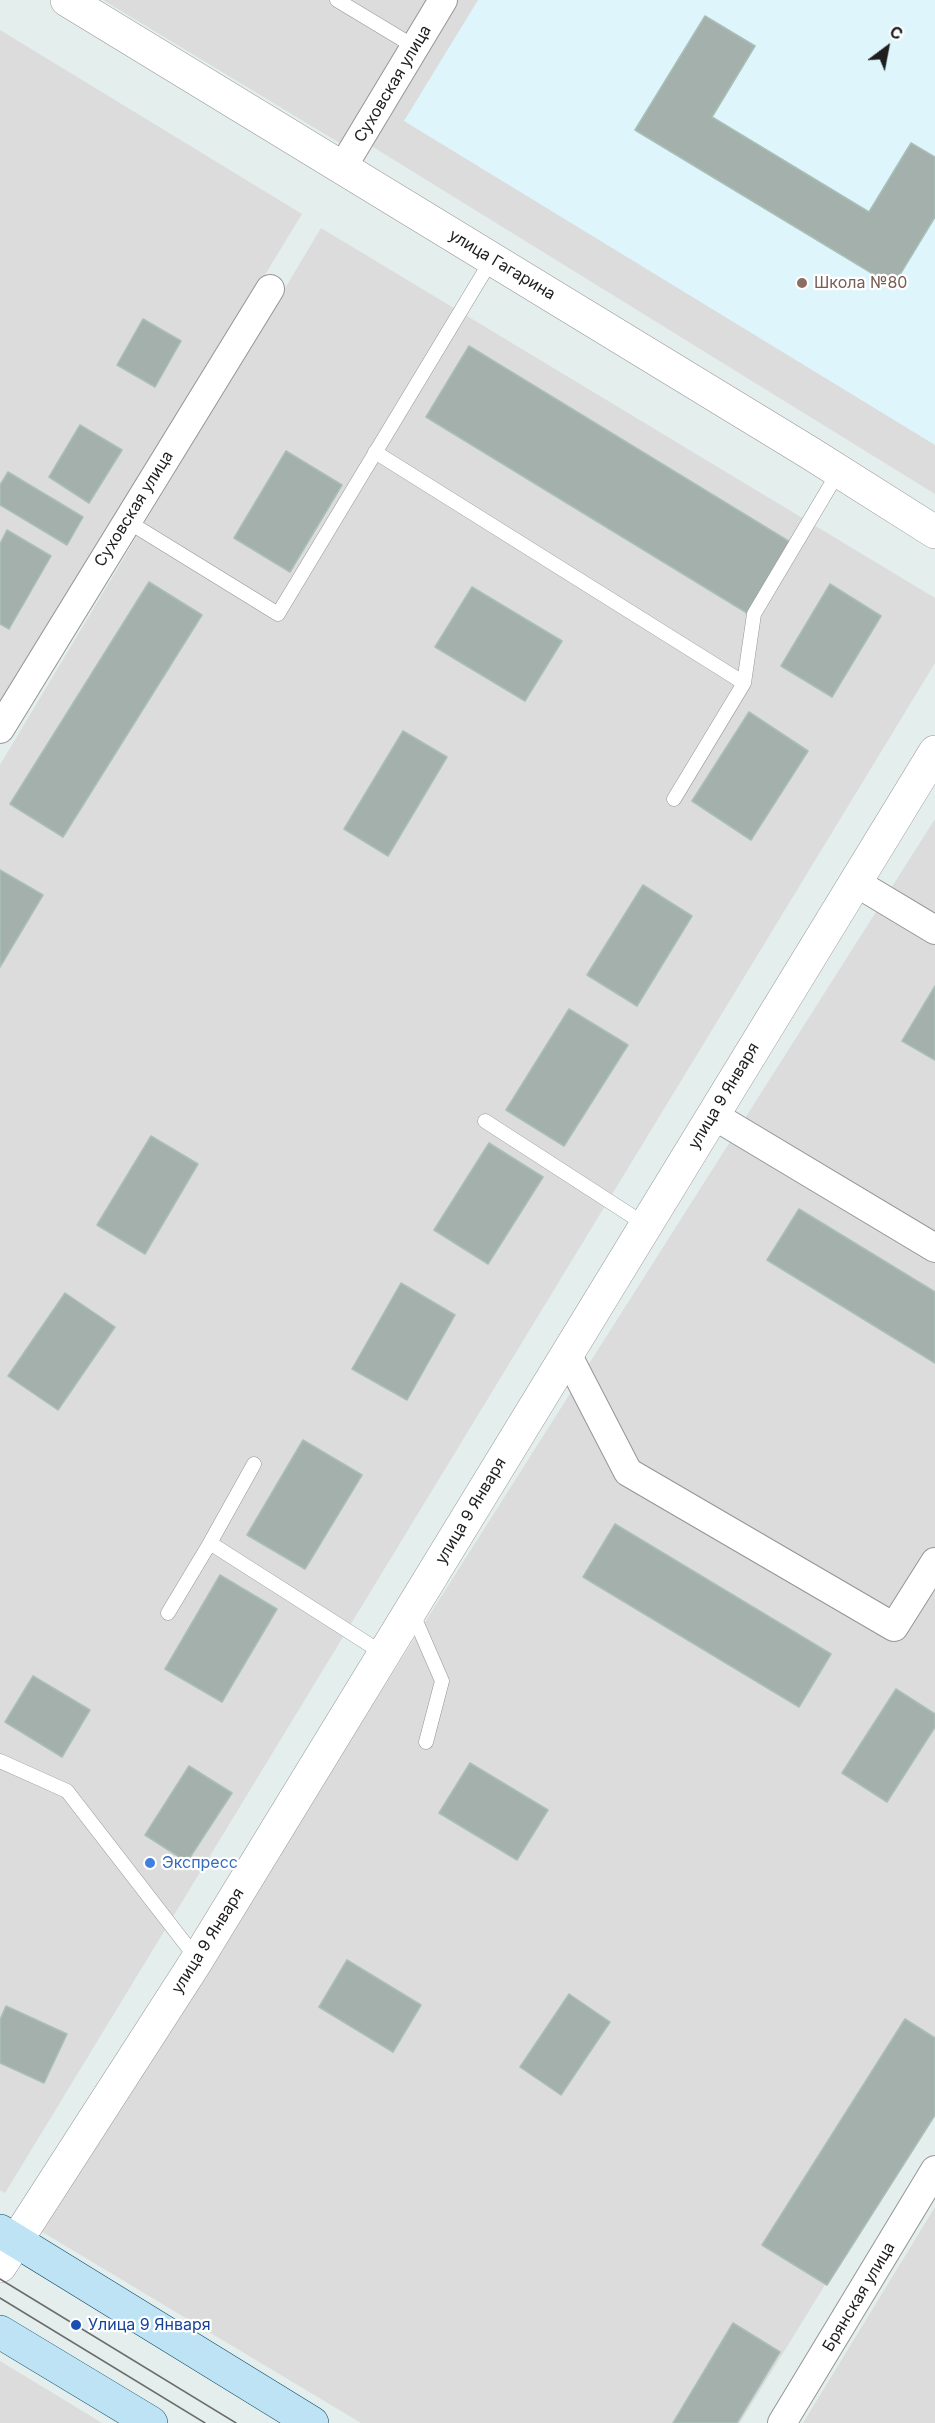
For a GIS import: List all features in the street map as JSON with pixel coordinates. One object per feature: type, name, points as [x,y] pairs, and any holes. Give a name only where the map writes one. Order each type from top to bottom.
[{"type":"main road","points":[[5,2246],[312,2423]]},
{"type":"main road","points":[[0,2332],[151,2423]]},
{"type":"street","name":"улица Гагарина","points":[[68,0],[935,532]]},
{"type":"street","name":"Суховская улица","points":[[342,168],[443,0]]},
{"type":"street","name":"Суховская улица","points":[[0,729],[270,289]]},
{"type":"street","name":"улица 9 Января","points":[[5,2246],[197,1960],[935,752]]},
{"type":"street","points":[[855,882],[935,930]]},
{"type":"street","points":[[713,1115],[935,1248]]},
{"type":"street","points":[[567,1354],[628,1472],[894,1627],[935,1562]]},
{"type":"street","name":"Брянская улица","points":[[782,2423],[935,2170]]},
{"type":"lane","points":[[337,0],[414,47]]},
{"type":"lane","points":[[127,521],[278,614],[492,259]]},
{"type":"lane","points":[[375,452],[744,683]]},
{"type":"lane","points":[[674,799],[744,683],[754,614],[839,471]]},
{"type":"lane","points":[[485,1120],[645,1226]]},
{"type":"lane","points":[[168,1613],[254,1464]]},
{"type":"lane","points":[[210,1543],[384,1654]]},
{"type":"lane","points":[[411,1610],[442,1682],[426,1742]]},
{"type":"lane","points":[[0,1761],[67,1791],[197,1960]]},
{"type":"shaded area","points":[[103,0],[430,0],[343,145]]},
{"type":"shaded area","name":"Школа №80","points":[[452,0],[935,0],[935,494],[365,142]]},
{"type":"shaded area","name":"Школа №80","points":[[478,0],[935,0],[935,445],[404,121]]},
{"type":"shaded area","points":[[0,30],[302,214],[0,709]]},
{"type":"shaded area","points":[[321,228],[935,598],[935,663],[5,2193],[0,2190],[0,765]]},
{"type":"shaded area","points":[[935,819],[935,2106],[740,2423],[361,2423],[39,2230]]},
{"type":"shaded area","points":[[935,2207],[935,2423],[803,2423]]},
{"type":"shaded area","points":[[0,2361],[102,2423],[0,2423]]},
{"type":"building","points":[[705,16],[755,46],[712,117],[869,212],[911,143],[935,157],[935,217],[893,286],[635,130]]},
{"type":"building","points":[[143,319],[181,341],[155,387],[117,365]]},
{"type":"building","points":[[469,346],[790,542],[747,613],[426,417]]},
{"type":"building","points":[[80,425],[122,450],[89,503],[49,477]]},
{"type":"building","points":[[286,451],[342,485],[290,572],[234,538]]},
{"type":"building","points":[[8,472],[83,517],[67,545],[0,505],[0,485]]},
{"type":"building","points":[[7,530],[51,556],[9,629],[0,624],[0,544]]},
{"type":"building","points":[[149,582],[202,615],[63,837],[10,804]]},
{"type":"building","points":[[830,584],[881,616],[832,697],[781,666]]},
{"type":"building","points":[[472,587],[562,641],[525,701],[435,647]]},
{"type":"building","points":[[749,712],[808,751],[751,840],[692,801]]},
{"type":"building","points":[[403,731],[447,757],[388,856],[344,829]]},
{"type":"building","points":[[0,870],[43,895],[0,967]]},
{"type":"building","points":[[643,885],[692,916],[637,1006],[587,975]]},
{"type":"building","points":[[935,986],[935,1060],[902,1041]]},
{"type":"building","points":[[569,1009],[628,1045],[564,1146],[506,1110]]},
{"type":"building","points":[[151,1136],[198,1164],[145,1254],[97,1225]]},
{"type":"building","points":[[489,1143],[543,1177],[488,1264],[434,1230]]},
{"type":"building","points":[[799,1209],[935,1292],[935,1363],[767,1260]]},
{"type":"building","points":[[401,1283],[455,1315],[407,1400],[352,1369]]},
{"type":"building","points":[[65,1293],[115,1327],[58,1410],[8,1376]]},
{"type":"building","points":[[303,1440],[362,1475],[305,1569],[247,1535]]},
{"type":"building","points":[[615,1524],[831,1654],[799,1707],[583,1577]]},
{"type":"building","points":[[220,1575],[277,1609],[222,1702],[165,1669]]},
{"type":"building","points":[[33,1676],[90,1710],[62,1757],[5,1722]]},
{"type":"building","points":[[896,1689],[935,1714],[935,1727],[887,1802],[842,1773]]},
{"type":"building","points":[[470,1763],[548,1810],[517,1860],[439,1813]]},
{"type":"building","points":[[189,1766],[232,1793],[187,1862],[145,1835]]},
{"type":"building","points":[[347,1960],[421,2005],[393,2052],[319,2007]]},
{"type":"building","points":[[569,1994],[610,2022],[561,2095],[520,2067]]},
{"type":"building","points":[[6,2006],[67,2034],[44,2083],[0,2063],[0,2020]]},
{"type":"building","points":[[905,2019],[935,2038],[935,2115],[827,2285],[762,2245]]},
{"type":"building","points":[[733,2323],[780,2352],[737,2423],[673,2423]]},
{"type":"tram line","points":[[0,2279],[236,2423]]},
{"type":"tram line","points":[[0,2298],[205,2423]]},
{"type":"place","name":"Школа №80","points":[[802,283]]},
{"type":"place","name":"Экспресс","points":[[150,1863]]},
{"type":"place","name":"Улица 9 Января","points":[[76,2325]]}]
